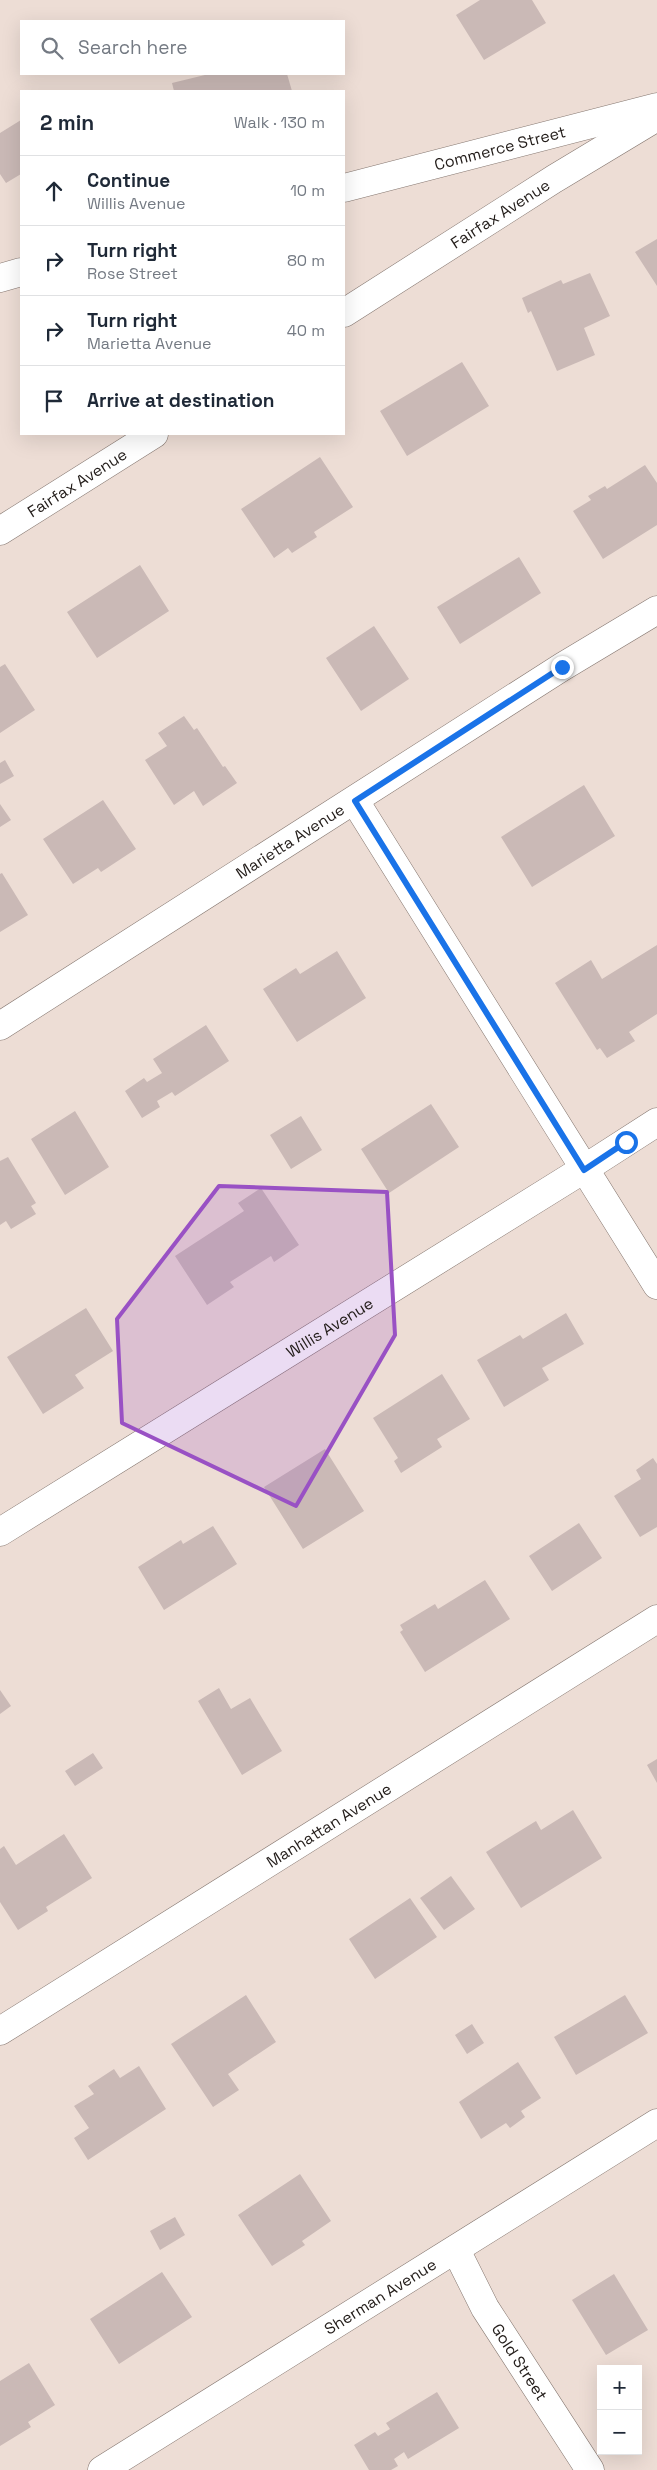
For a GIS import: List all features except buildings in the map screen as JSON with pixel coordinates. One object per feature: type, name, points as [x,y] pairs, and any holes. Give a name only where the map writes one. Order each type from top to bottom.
[{"type":"street","name":"Commerce Street","points":[[345,188],[657,107]]},
{"type":"street","name":"Fairfax Avenue","points":[[345,312],[554,179],[657,117]]},
{"type":"street","points":[[0,278],[20,272]]},
{"type":"street","name":"Fairfax Avenue","points":[[0,531],[152,435]]},
{"type":"street","name":"Marietta Avenue","points":[[0,1026],[562,667],[657,610]]},
{"type":"street","points":[[355,801],[657,1285]]},
{"type":"street","name":"Willis Avenue","points":[[0,1532],[584,1170],[657,1122]]},
{"type":"street","name":"Manhattan Avenue","points":[[0,2031],[657,1619]]},
{"type":"street","name":"Sherman Avenue","points":[[102,2470],[657,2123]]},
{"type":"street","name":"Gold Street","points":[[456,2250],[485,2308],[590,2470]]},
{"type":"highlighted area","points":[[219,1186],[387,1192],[395,1335],[296,1506],[122,1423],[117,1319]]},
{"type":"route","points":[[562,667],[355,801],[584,1170],[626,1142]]}]
